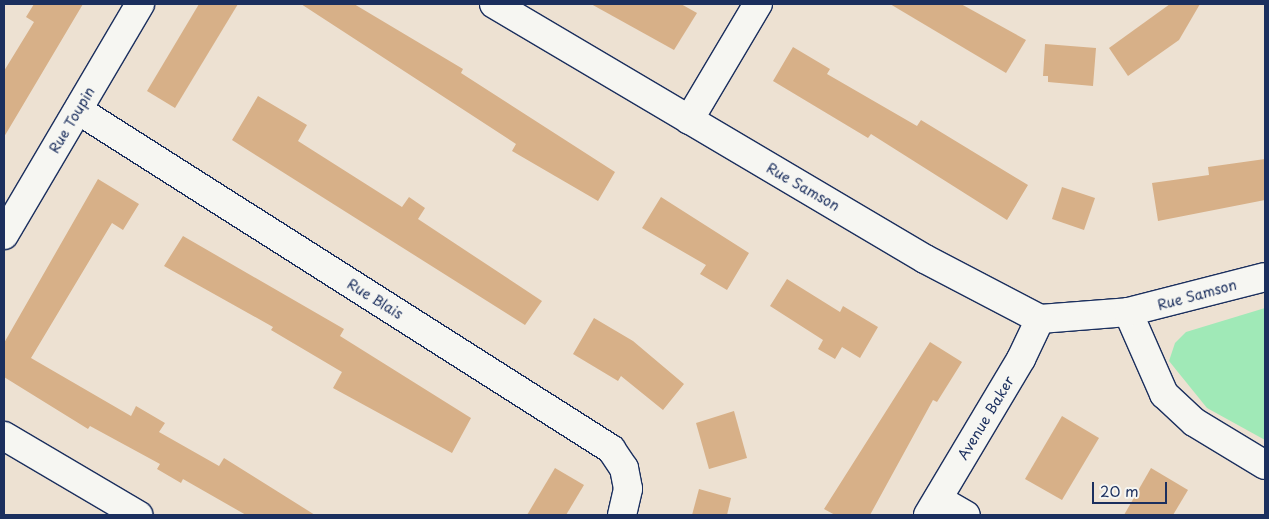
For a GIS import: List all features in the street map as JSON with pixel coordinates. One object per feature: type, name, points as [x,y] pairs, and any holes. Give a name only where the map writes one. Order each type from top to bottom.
[{"type":"street","name":"Rue Toupin","points":[[4,235],[140,4]]},
{"type":"street","name":"Rue Samson","points":[[494,4],[925,259],[1040,319],[1128,312],[1265,277]]},
{"type":"street","points":[[689,120],[758,4]]},
{"type":"street","name":"Rue Blais","points":[[78,110],[611,449],[624,468],[628,489],[622,515]]},
{"type":"street","points":[[1128,312],[1164,394],[1194,422],[1265,466]]},
{"type":"street","name":"Avenue Baker","points":[[933,507],[1021,359],[1040,319]]},
{"type":"street","points":[[4,436],[138,515]]},
{"type":"street","points":[[933,507],[966,515]]},
{"type":"green space","points":[[1265,308],[1265,440],[1207,408],[1169,361],[1175,343],[1186,332]]},
{"type":"building","points":[[34,4],[83,4],[4,137],[4,71],[34,22],[26,17]]},
{"type":"building","points":[[199,4],[238,4],[175,108],[147,91]]},
{"type":"building","points":[[301,4],[354,4],[463,69],[461,73],[615,172],[598,201],[512,151],[516,144]]},
{"type":"building","points":[[591,4],[681,4],[697,13],[674,50]]},
{"type":"building","points":[[890,4],[961,4],[1026,40],[1006,73]]},
{"type":"building","points":[[1170,4],[1200,4],[1179,40],[1128,76],[1109,48]]},
{"type":"building","points":[[1045,44],[1096,48],[1093,86],[1048,82],[1048,76],[1043,76]]},
{"type":"building","points":[[793,47],[830,69],[827,74],[917,126],[921,120],[1028,185],[1007,220],[871,134],[868,138],[773,81]]},
{"type":"building","points":[[258,96],[307,125],[298,141],[402,207],[409,197],[425,208],[418,219],[542,301],[525,325],[232,140]]},
{"type":"building","points":[[1265,159],[1265,200],[1158,221],[1152,183],[1209,175],[1208,167]]},
{"type":"building","points":[[98,179],[139,204],[123,230],[112,223],[31,358],[131,416],[136,406],[165,423],[159,432],[219,466],[224,458],[315,515],[246,515],[183,479],[181,483],[157,469],[160,464],[90,426],[88,429],[4,377],[4,343]]},
{"type":"building","points":[[1062,187],[1095,198],[1084,230],[1052,219]]},
{"type":"building","points":[[661,197],[749,253],[727,290],[700,274],[706,265],[642,228]]},
{"type":"building","points":[[183,236],[344,329],[340,336],[471,418],[452,453],[333,388],[342,372],[271,330],[273,327],[164,266]]},
{"type":"building","points":[[787,279],[840,312],[843,306],[878,327],[860,358],[842,347],[835,359],[818,349],[823,340],[770,306]]},
{"type":"building","points":[[594,318],[633,341],[684,384],[663,410],[621,376],[618,381],[573,354]]},
{"type":"building","points":[[930,342],[962,362],[937,402],[933,400],[870,515],[835,515],[824,509]]},
{"type":"building","points":[[734,411],[747,458],[709,469],[696,423]]},
{"type":"building","points":[[1062,416],[1099,438],[1062,500],[1025,479]]},
{"type":"building","points":[[555,468],[584,485],[566,515],[527,515]]},
{"type":"building","points":[[1151,468],[1188,490],[1173,515],[1124,515]]},
{"type":"building","points":[[699,489],[731,498],[727,515],[692,515]]}]
